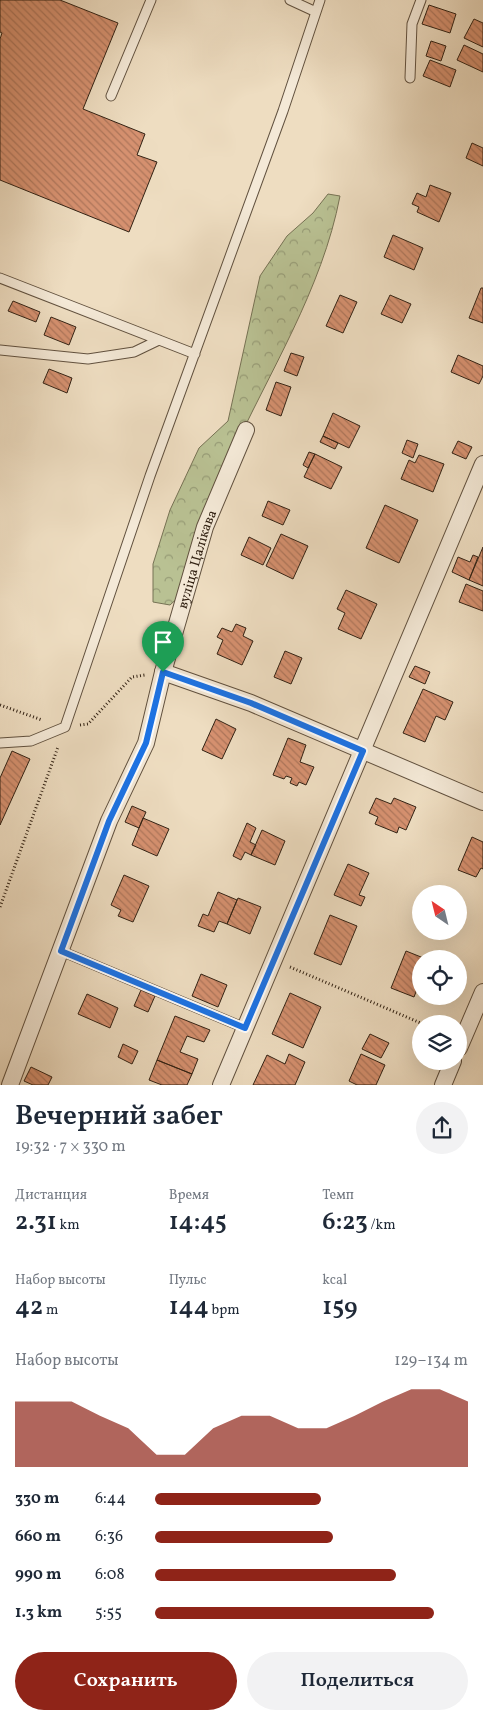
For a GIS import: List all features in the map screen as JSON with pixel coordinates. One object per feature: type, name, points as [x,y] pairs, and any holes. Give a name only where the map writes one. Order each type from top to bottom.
[{"type":"street","name":"вуліца Цалікава","points":[[10,1085],[109,821],[146,743],[163,672],[205,527],[246,430]]},
{"type":"street","points":[[221,1085],[483,464]]},
{"type":"street","points":[[163,672],[251,703],[483,802]]},
{"type":"street","points":[[467,1029],[483,992]]},
{"type":"street","points":[[443,1085],[449,1070]]},
{"type":"lane","points":[[111,96],[151,0]]},
{"type":"lane","points":[[290,0],[316,12]]},
{"type":"lane","points":[[0,743],[31,741],[65,727],[150,476],[283,110],[320,0]]},
{"type":"lane","points":[[410,78],[412,24],[421,0]]},
{"type":"lane","points":[[0,278],[195,354]]},
{"type":"lane","points":[[0,350],[88,358],[134,352],[158,340]]},
{"type":"lane","points":[[61,951],[245,1028]]},
{"type":"path","points":[[0,705],[65,727],[88,724],[132,677],[163,672]]},
{"type":"path","points":[[0,907],[65,727]]},
{"type":"path","points":[[274,960],[412,1019]]},
{"type":"green space","points":[[328,194],[340,196],[332,231],[321,264],[308,298],[223,474],[182,594],[170,605],[153,602],[153,564],[170,510],[199,448],[228,421],[260,276],[287,236],[313,213]]},
{"type":"building","points":[[0,0],[60,0],[118,23],[83,109],[145,134],[137,155],[157,162],[129,232],[0,180],[0,39],[2,33],[0,32]]},
{"type":"building","points":[[429,5],[456,14],[450,33],[422,24]]},
{"type":"building","points":[[474,19],[483,23],[483,47],[464,38]]},
{"type":"building","points":[[431,41],[446,46],[441,61],[426,56]]},
{"type":"building","points":[[464,45],[483,54],[483,72],[457,60]]},
{"type":"building","points":[[430,60],[456,70],[450,87],[423,76]]},
{"type":"building","points":[[472,143],[483,148],[483,166],[466,158]]},
{"type":"building","points":[[430,185],[451,193],[439,222],[417,212],[419,207],[412,204],[417,193],[426,197]]},
{"type":"building","points":[[393,235],[423,248],[414,270],[384,257]]},
{"type":"building","points":[[481,288],[483,288],[483,323],[469,318]]},
{"type":"building","points":[[340,295],[357,302],[343,333],[326,326]]},
{"type":"building","points":[[390,295],[411,304],[402,323],[381,314]]},
{"type":"building","points":[[13,301],[40,312],[36,322],[8,311]]},
{"type":"building","points":[[51,317],[76,327],[69,345],[44,335]]},
{"type":"building","points":[[291,353],[304,357],[297,376],[284,371]]},
{"type":"building","points":[[458,355],[483,366],[483,376],[479,384],[451,372]]},
{"type":"building","points":[[49,369],[72,378],[67,393],[43,383]]},
{"type":"building","points":[[276,382],[291,387],[281,416],[266,410]]},
{"type":"building","points":[[333,413],[360,426],[349,448],[323,436]]},
{"type":"building","points":[[323,436],[338,443],[335,449],[320,442]]},
{"type":"building","points":[[407,440],[418,444],[413,458],[402,453]]},
{"type":"building","points":[[458,441],[472,447],[466,459],[452,453]]},
{"type":"building","points":[[309,452],[315,454],[308,468],[303,465]]},
{"type":"building","points":[[315,454],[342,467],[331,489],[304,477]]},
{"type":"building","points":[[419,455],[444,464],[433,492],[401,479],[409,460],[415,463]]},
{"type":"building","points":[[268,501],[290,510],[283,525],[262,516]]},
{"type":"building","points":[[385,505],[418,520],[399,563],[366,548]]},
{"type":"building","points":[[281,534],[308,546],[293,579],[266,566]]},
{"type":"building","points":[[249,537],[271,548],[263,565],[241,555]]},
{"type":"building","points":[[483,547],[483,586],[469,580]]},
{"type":"building","points":[[473,555],[478,557],[469,580],[452,572],[458,557],[470,562]]},
{"type":"building","points":[[466,584],[483,591],[483,611],[459,602]]},
{"type":"building","points":[[346,590],[377,604],[361,639],[338,629],[345,613],[337,609]]},
{"type":"building","points":[[236,624],[246,628],[243,636],[253,641],[242,665],[217,654],[223,640],[217,637],[222,628],[232,632]]},
{"type":"building","points":[[285,651],[302,658],[291,684],[274,677]]},
{"type":"building","points":[[415,666],[430,672],[425,684],[409,677]]},
{"type":"building","points":[[423,689],[453,702],[445,720],[436,716],[425,742],[403,733]]},
{"type":"building","points":[[216,719],[236,729],[222,759],[202,750]]},
{"type":"building","points":[[288,738],[306,745],[300,762],[314,767],[306,785],[299,782],[297,786],[290,783],[292,778],[286,776],[284,779],[273,775]]},
{"type":"building","points":[[12,751],[30,759],[0,825],[0,778]]},
{"type":"building","points":[[376,798],[391,804],[394,798],[416,807],[406,830],[399,827],[397,833],[375,824],[378,817],[369,813]]},
{"type":"building","points":[[132,806],[146,812],[139,828],[125,822]]},
{"type":"building","points":[[143,818],[169,829],[157,856],[132,845]]},
{"type":"building","points":[[247,823],[256,828],[250,842],[256,845],[251,855],[245,852],[241,860],[233,856]]},
{"type":"building","points":[[262,830],[285,841],[275,865],[251,855]]},
{"type":"building","points":[[472,837],[483,842],[483,869],[481,868],[476,877],[458,870]]},
{"type":"building","points":[[348,864],[369,873],[359,895],[365,897],[361,906],[334,895]]},
{"type":"building","points":[[124,875],[149,886],[133,922],[118,916],[121,910],[111,905]]},
{"type":"building","points":[[218,892],[237,900],[227,924],[219,921],[214,932],[198,926],[203,914],[208,916]]},
{"type":"building","points":[[238,898],[261,907],[250,934],[227,924]]},
{"type":"building","points":[[330,915],[357,926],[341,965],[314,954]]},
{"type":"building","points":[[406,951],[412,953],[412,996],[391,988]]},
{"type":"building","points":[[201,974],[227,985],[218,1007],[192,996]]},
{"type":"building","points":[[141,990],[155,996],[148,1012],[134,1006]]},
{"type":"building","points":[[290,993],[321,1007],[303,1048],[272,1034]]},
{"type":"building","points":[[87,994],[118,1008],[110,1028],[78,1014]]},
{"type":"building","points":[[175,1016],[210,1030],[204,1042],[187,1036],[180,1052],[198,1059],[192,1074],[157,1060]]},
{"type":"building","points":[[370,1034],[389,1043],[381,1058],[362,1049]]},
{"type":"building","points":[[123,1044],[138,1051],[132,1064],[118,1057]]},
{"type":"building","points":[[289,1054],[305,1062],[295,1085],[253,1085],[267,1055],[285,1064]]},
{"type":"building","points":[[361,1054],[385,1065],[376,1085],[357,1085],[349,1081]]},
{"type":"building","points":[[157,1060],[192,1074],[187,1085],[162,1085],[149,1080]]},
{"type":"building","points":[[31,1067],[52,1077],[48,1085],[33,1085],[24,1081]]},
{"type":"route","points":[[163,672],[251,703],[363,751],[245,1028],[61,951],[109,821],[146,743],[163,672]]}]
